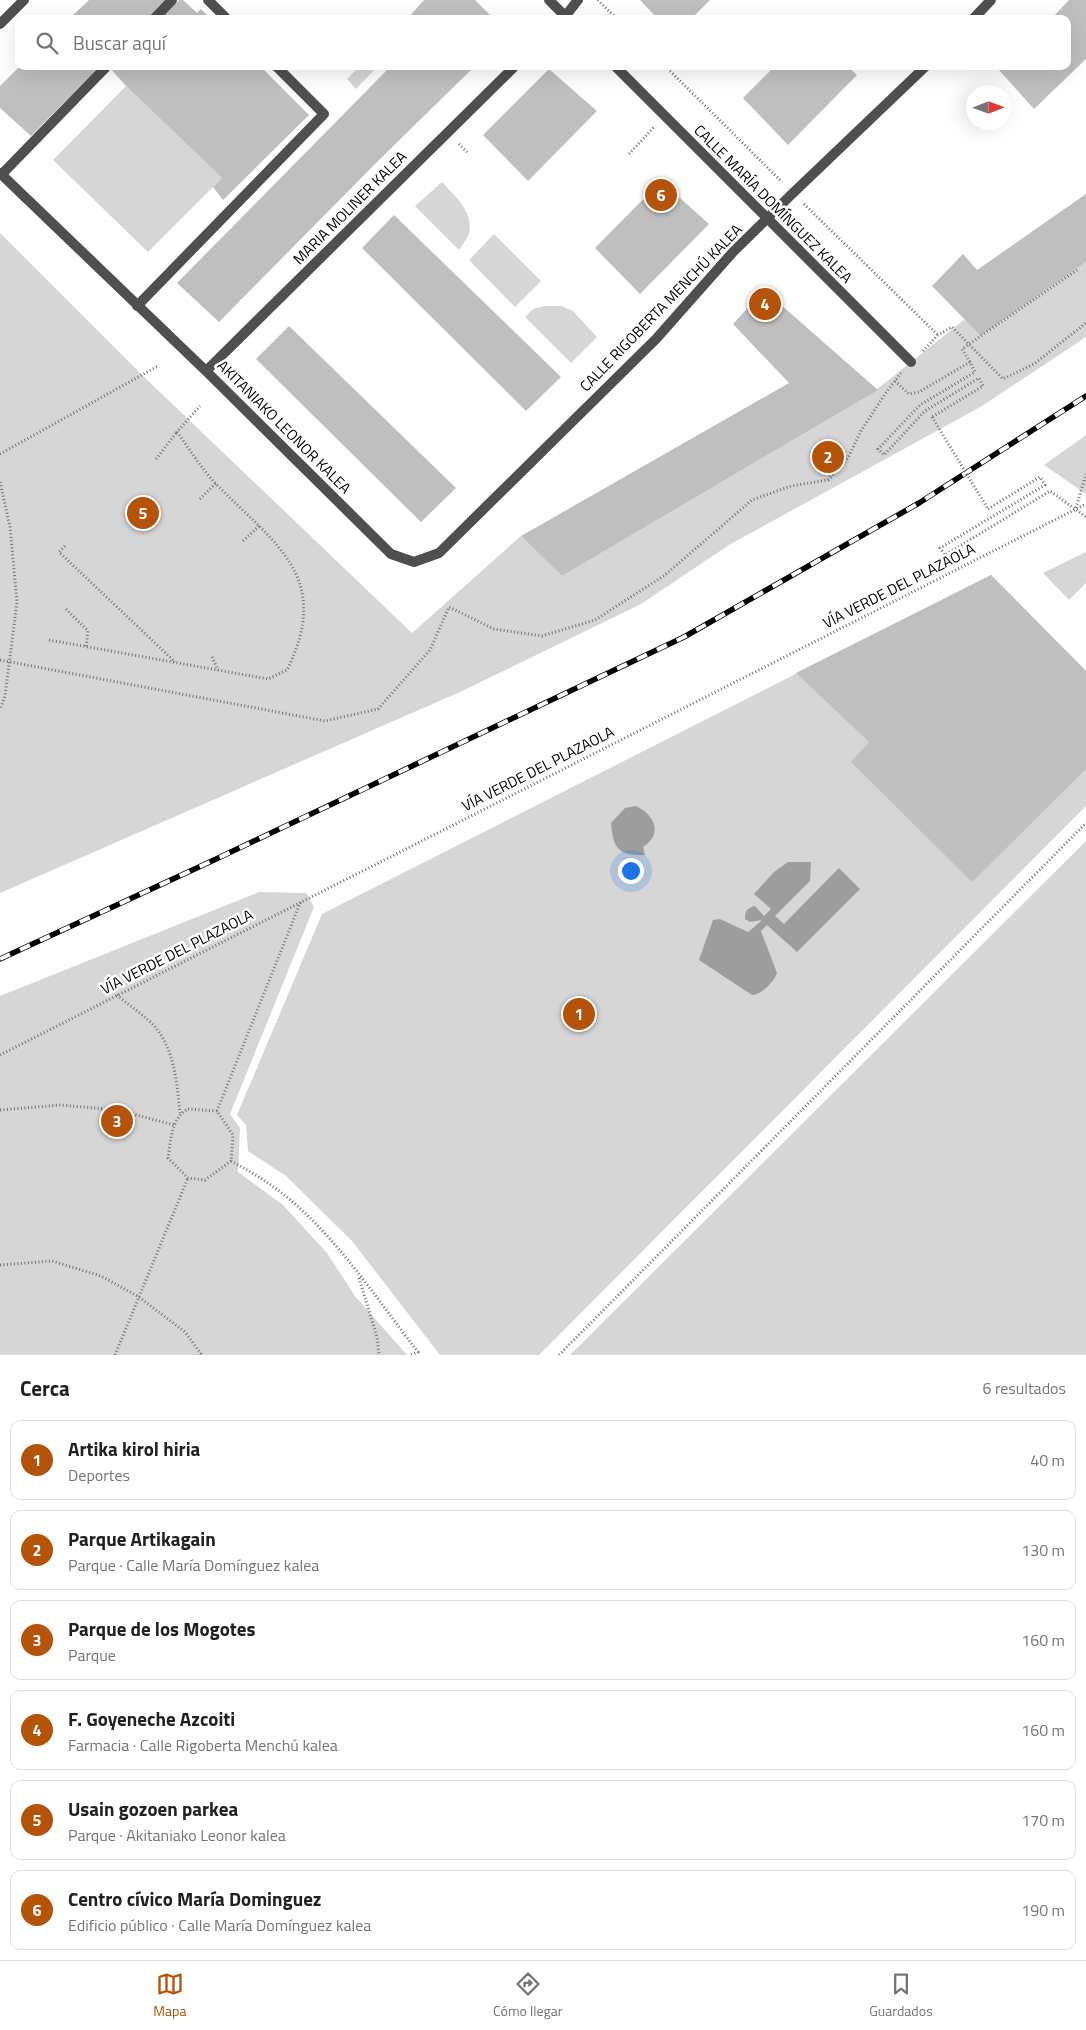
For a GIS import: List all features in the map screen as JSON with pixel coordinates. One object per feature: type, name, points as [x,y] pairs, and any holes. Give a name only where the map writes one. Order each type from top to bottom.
[{"type":"street","points":[[0,24],[24,0]]},
{"type":"street","points":[[158,15],[172,0]]},
{"type":"street","points":[[208,0],[223,15]]},
{"type":"street","points":[[549,0],[562,15]]},
{"type":"street","points":[[567,15],[578,0]]},
{"type":"street","points":[[977,15],[991,0]]},
{"type":"street","name":"AKITANIAKO LEONOR KALEA","points":[[103,70],[1,174],[206,371],[391,554],[414,562]]},
{"type":"street","points":[[137,306],[324,114],[280,70]]},
{"type":"street","name":"MARIA MOLINER KALEA","points":[[206,371],[511,70]]},
{"type":"street","name":"CALLE MARÍA DOMÍNGUEZ KALEA","points":[[619,70],[911,362]]},
{"type":"street","name":"CALLE RIGOBERTA MENCHÚ KALEA","points":[[414,562],[439,553],[656,339],[733,252],[922,70]]},
{"type":"path","points":[[598,0],[613,15]]},
{"type":"path","points":[[629,154],[665,116]]},
{"type":"path","points":[[1077,270],[962,349],[975,372],[920,405],[878,449],[884,455],[925,411],[979,378],[983,386],[932,417],[988,509],[1040,476],[1045,485],[940,548],[945,555],[1050,491],[1086,518]]},
{"type":"path","points":[[0,660],[325,721],[378,709],[430,650],[449,607],[494,629],[542,636],[595,620],[665,575],[752,500],[791,486],[828,480],[848,458],[861,431],[895,381],[938,335],[952,327],[1003,379],[1034,364],[1086,323]]},
{"type":"path","points":[[895,381],[909,394],[919,392],[970,362]]},
{"type":"path","points":[[0,454],[158,366]]},
{"type":"path","points":[[156,459],[200,406]]},
{"type":"path","points":[[49,640],[268,679],[288,670],[298,649],[304,618],[302,585],[286,553],[216,483],[177,432]]},
{"type":"path","points":[[1076,509],[1086,474]]},
{"type":"path","points":[[0,482],[10,527],[17,602],[5,696],[0,710]]},
{"type":"path","points":[[200,499],[216,483]]},
{"type":"path","name":"VÍA VERDE DEL PLAZAOLA","points":[[0,1054],[1086,504]]},
{"type":"path","points":[[244,541],[259,526]]},
{"type":"path","points":[[65,546],[59,552],[176,663]]},
{"type":"path","points":[[66,609],[88,631],[86,647]]},
{"type":"path","points":[[212,657],[218,670]]},
{"type":"path","points":[[559,1355],[1086,823]]},
{"type":"path","points":[[217,1111],[301,901]]},
{"type":"path","points":[[117,995],[156,1028],[170,1052],[177,1084],[180,1113],[174,1125],[168,1158],[188,1178],[205,1180],[231,1161],[233,1135],[217,1111]]},
{"type":"path","points":[[0,1110],[60,1104],[118,1110],[174,1125]]},
{"type":"path","points":[[180,1113],[188,1109],[217,1111]]},
{"type":"path","points":[[231,1161],[259,1176],[294,1203],[333,1244],[419,1353],[410,1355]]},
{"type":"path","points":[[115,1355],[188,1178]]},
{"type":"path","points":[[0,1265],[52,1261],[101,1276],[139,1297],[185,1332],[202,1355]]},
{"type":"path","points":[[358,1275],[377,1337],[378,1354],[372,1355]]},
{"type":"shaded area","points":[[356,70],[374,70],[356,89],[347,79]]},
{"type":"shaded area","points":[[126,86],[222,178],[148,252],[53,160]]},
{"type":"shaded area","points":[[442,182],[458,199],[469,218],[468,235],[459,250],[415,206]]},
{"type":"shaded area","points":[[0,233],[142,375],[412,633],[521,536],[562,576],[871,394],[965,319],[982,336],[1086,262],[1086,337],[982,406],[729,545],[641,604],[460,692],[0,893]]},
{"type":"shaded area","points":[[494,234],[541,281],[515,307],[469,260]]},
{"type":"shaded area","points":[[545,306],[561,306],[573,311],[597,337],[571,363],[525,317],[533,309]]},
{"type":"shaded area","points":[[1086,435],[1086,494],[1044,465]]},
{"type":"shaded area","points":[[1086,552],[1086,583],[1069,600],[1043,573]]},
{"type":"shaded area","points":[[991,575],[1086,671],[1086,806],[539,1355],[440,1355],[352,1241],[286,1176],[248,1151],[246,1125],[237,1115],[322,914]]},
{"type":"shaded area","points":[[636,806],[648,814],[654,825],[655,831],[653,836],[643,847],[645,855],[623,852],[613,839],[611,823],[625,808]]},
{"type":"shaded area","points":[[1086,841],[1086,1355],[570,1355]]},
{"type":"shaded area","points":[[788,862],[811,862],[810,881],[775,916],[784,924],[839,868],[860,889],[797,952],[767,925],[761,931],[777,973],[767,987],[759,993],[752,995],[699,960],[713,920],[720,919],[748,932],[760,922],[761,920],[750,922],[745,919],[747,910],[752,907],[755,906],[764,916],[771,909],[754,894],[774,872]]},
{"type":"shaded area","points":[[259,892],[306,893],[314,907],[230,1114],[240,1128],[238,1172],[283,1205],[327,1253],[355,1296],[407,1355],[0,1355],[0,996]]},
{"type":"building","points":[[89,0],[166,0],[152,15],[73,15]]},
{"type":"building","points":[[179,0],[183,0],[197,13],[201,9],[207,15],[164,15]]},
{"type":"building","points":[[424,0],[475,0],[490,15],[411,15]]},
{"type":"building","points":[[640,0],[710,0],[695,15],[654,15]]},
{"type":"building","points":[[1069,0],[1086,0],[1086,59],[1034,109],[999,70],[1071,70],[1071,15],[1055,15]]},
{"type":"building","points":[[16,70],[96,70],[31,136],[0,108],[0,86]]},
{"type":"building","points":[[112,70],[264,70],[309,115],[223,200],[213,187],[222,178],[126,86]]},
{"type":"building","points":[[387,70],[471,70],[219,322],[177,283]]},
{"type":"building","points":[[548,70],[597,111],[528,181],[483,135]]},
{"type":"building","points":[[771,70],[851,70],[857,75],[788,145],[743,98]]},
{"type":"building","points":[[661,181],[709,224],[640,294],[595,248]]},
{"type":"building","points":[[1086,194],[1086,262],[981,336],[932,286],[963,254],[977,270]]},
{"type":"building","points":[[394,215],[561,377],[526,411],[362,248]]},
{"type":"building","points":[[764,290],[878,390],[562,576],[521,536],[789,383],[733,324]]},
{"type":"building","points":[[289,326],[456,488],[421,522],[256,359]]},
{"type":"building","points":[[991,575],[1086,671],[1086,769],[972,882],[851,762],[869,742],[796,673]]},
{"type":"railway","points":[[0,959],[214,860],[684,637],[919,503],[1086,396]]},
{"type":"place","name":"Centro cívico María Dominguez","points":[[661,195]]},
{"type":"place","name":"F. Goyeneche Azcoiti","points":[[765,304]]},
{"type":"place","name":"Parque Artikagain","points":[[828,457]]},
{"type":"place","name":"Usain gozoen parkea","points":[[143,513]]},
{"type":"place","name":"Artika kirol hiria","points":[[579,1014]]},
{"type":"place","name":"Parque de los Mogotes","points":[[117,1121]]}]
